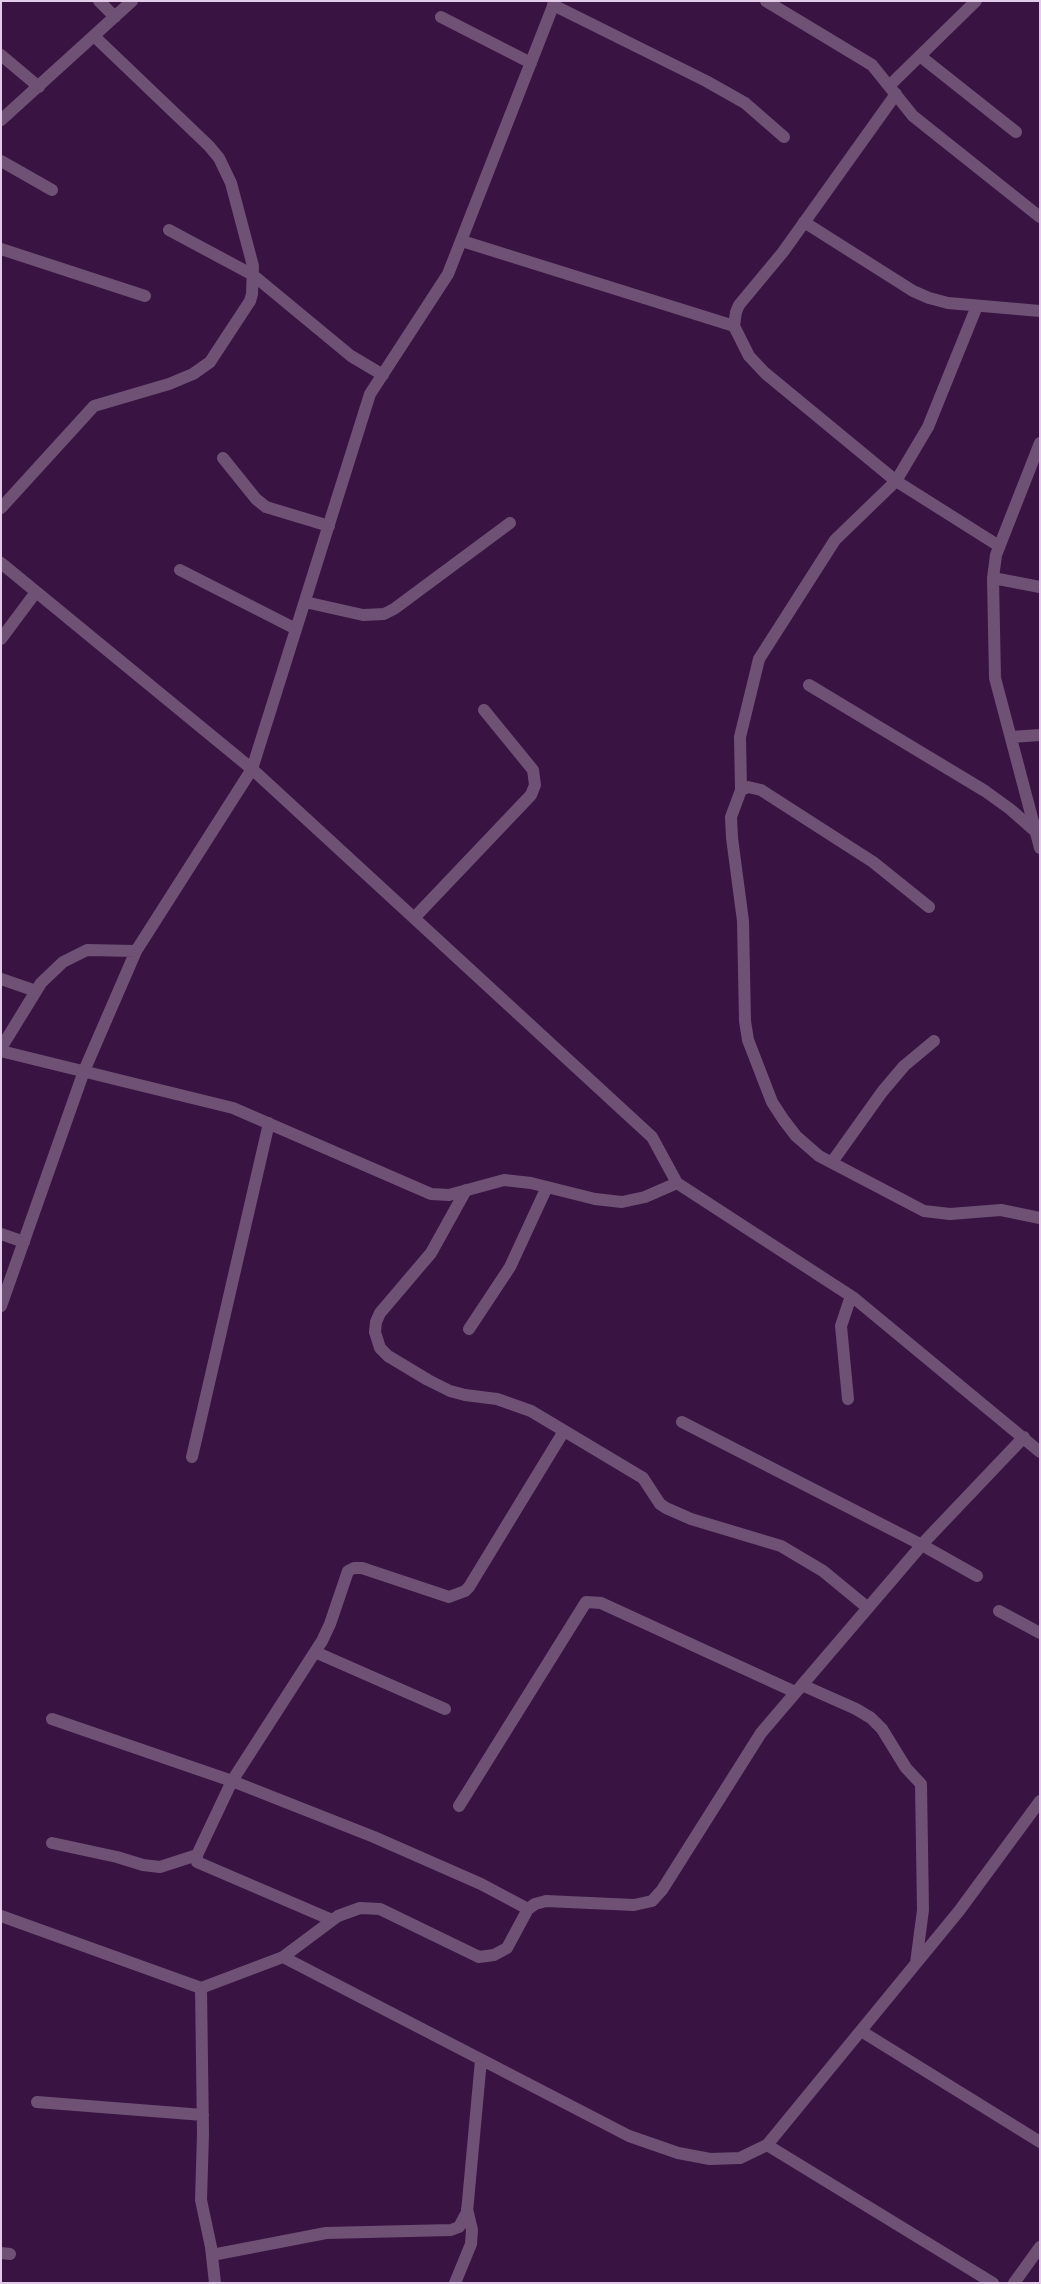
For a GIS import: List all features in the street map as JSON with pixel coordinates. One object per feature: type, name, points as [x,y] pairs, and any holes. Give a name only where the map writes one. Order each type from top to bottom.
[{"type":"street","points":[[100,1],[115,18]]},
{"type":"street","points":[[1,120],[95,37],[132,1]]},
{"type":"street","points":[[766,1],[872,65],[914,116],[1040,218]]},
{"type":"street","points":[[976,1],[920,56],[892,90],[783,252],[739,305],[734,326],[749,356],[765,373],[896,480],[999,546]]},
{"type":"street","points":[[1,1306],[84,1071],[136,951],[252,769],[370,394],[448,274],[554,3],[745,103],[784,138]]},
{"type":"street","points":[[441,17],[530,63]]},
{"type":"street","points":[[1,508],[86,412],[94,406],[169,384],[193,374],[210,362],[250,301],[254,284],[231,183],[219,158],[209,146],[95,37]]},
{"type":"street","points":[[1,55],[39,87]]},
{"type":"street","points":[[920,56],[1016,132]]},
{"type":"street","points":[[1,161],[52,190]]},
{"type":"street","points":[[804,222],[913,291],[948,303],[1040,311]]},
{"type":"street","points":[[169,230],[253,275],[351,356],[383,375]]},
{"type":"street","points":[[462,241],[734,326]]},
{"type":"street","points":[[1,249],[145,296]]},
{"type":"street","points":[[977,306],[928,427],[896,480],[835,540],[759,660],[740,738],[741,790],[731,817],[743,921],[743,1009],[748,1040],[772,1102],[796,1136],[819,1156],[924,1210],[950,1214],[1001,1210],[1040,1218]]},
{"type":"street","points":[[1040,443],[999,546],[993,578],[995,678],[1040,848]]},
{"type":"street","points":[[223,458],[256,499],[266,507],[329,526]]},
{"type":"street","points":[[305,602],[363,615],[384,614],[394,609],[510,522]]},
{"type":"street","points":[[1,563],[252,769],[652,1137],[677,1183],[850,1296],[1040,1452]]},
{"type":"street","points":[[180,570],[296,629]]},
{"type":"street","points":[[993,578],[1040,586]]},
{"type":"street","points":[[1,639],[36,592]]},
{"type":"street","points":[[809,686],[985,791],[1010,809],[1035,831]]},
{"type":"street","points":[[414,918],[530,795],[535,785],[533,770],[484,710]]},
{"type":"street","points":[[1010,736],[1040,735]]},
{"type":"street","points":[[741,790],[748,787],[761,790],[873,862],[930,907]]},
{"type":"street","points":[[136,951],[87,950],[63,962],[41,983],[1,1049],[233,1108],[431,1194],[449,1195],[504,1180],[547,1187],[594,1199],[622,1202],[645,1197],[677,1183]]},
{"type":"street","points":[[1,979],[36,991]]},
{"type":"street","points":[[832,1162],[882,1092],[904,1066],[934,1041]]},
{"type":"street","points":[[192,1458],[269,1124]]},
{"type":"street","points":[[469,1329],[510,1267],[547,1187]]},
{"type":"street","points":[[466,1190],[431,1253],[380,1313],[376,1322],[378,1342],[388,1356],[428,1380],[465,1395],[497,1398],[515,1404],[643,1478],[660,1504],[666,1508],[691,1519],[781,1546],[823,1572],[868,1608]]},
{"type":"street","points":[[1,1234],[24,1242]]},
{"type":"street","points":[[848,1398],[841,1326],[850,1296]]},
{"type":"street","points":[[682,1422],[922,1544],[977,1576]]},
{"type":"street","points":[[332,1920],[197,1862],[197,1855],[232,1781],[315,1652],[330,1624],[348,1570],[362,1568],[450,1597],[458,1595],[469,1588],[564,1431]]},
{"type":"street","points":[[1,1916],[201,1988],[283,1956],[338,1916],[360,1908],[380,1909],[479,1956],[494,1955],[507,1948],[528,1909],[546,1901],[634,1906],[652,1901],[662,1890],[762,1733],[922,1544],[1024,1437]]},
{"type":"street","points":[[459,1806],[586,1602],[602,1603],[798,1689],[856,1709],[871,1718],[882,1729],[906,1768],[921,1784],[923,1910],[915,1964]]},
{"type":"street","points":[[999,1611],[1040,1633]]},
{"type":"street","points":[[315,1652],[445,1709]]},
{"type":"street","points":[[52,1719],[232,1781],[374,1836],[481,1884],[528,1909]]},
{"type":"street","points":[[283,1956],[629,2136],[678,2153],[710,2159],[740,2158],[767,2145],[959,1911],[1040,1801]]},
{"type":"street","points":[[52,1843],[117,1857],[143,1865],[160,1867],[197,1855]]},
{"type":"street","points":[[201,1988],[201,2200],[212,2255],[215,2283]]},
{"type":"street","points":[[861,2031],[1040,2142]]},
{"type":"street","points":[[212,2255],[326,2233],[451,2230],[459,2227],[464,2221],[467,2209],[482,2060]]},
{"type":"street","points":[[37,2102],[202,2115]]},
{"type":"street","points":[[767,2145],[992,2283]]},
{"type":"street","points":[[456,2283],[471,2244],[472,2230],[467,2209]]},
{"type":"street","points":[[1014,2283],[1040,2247]]}]
